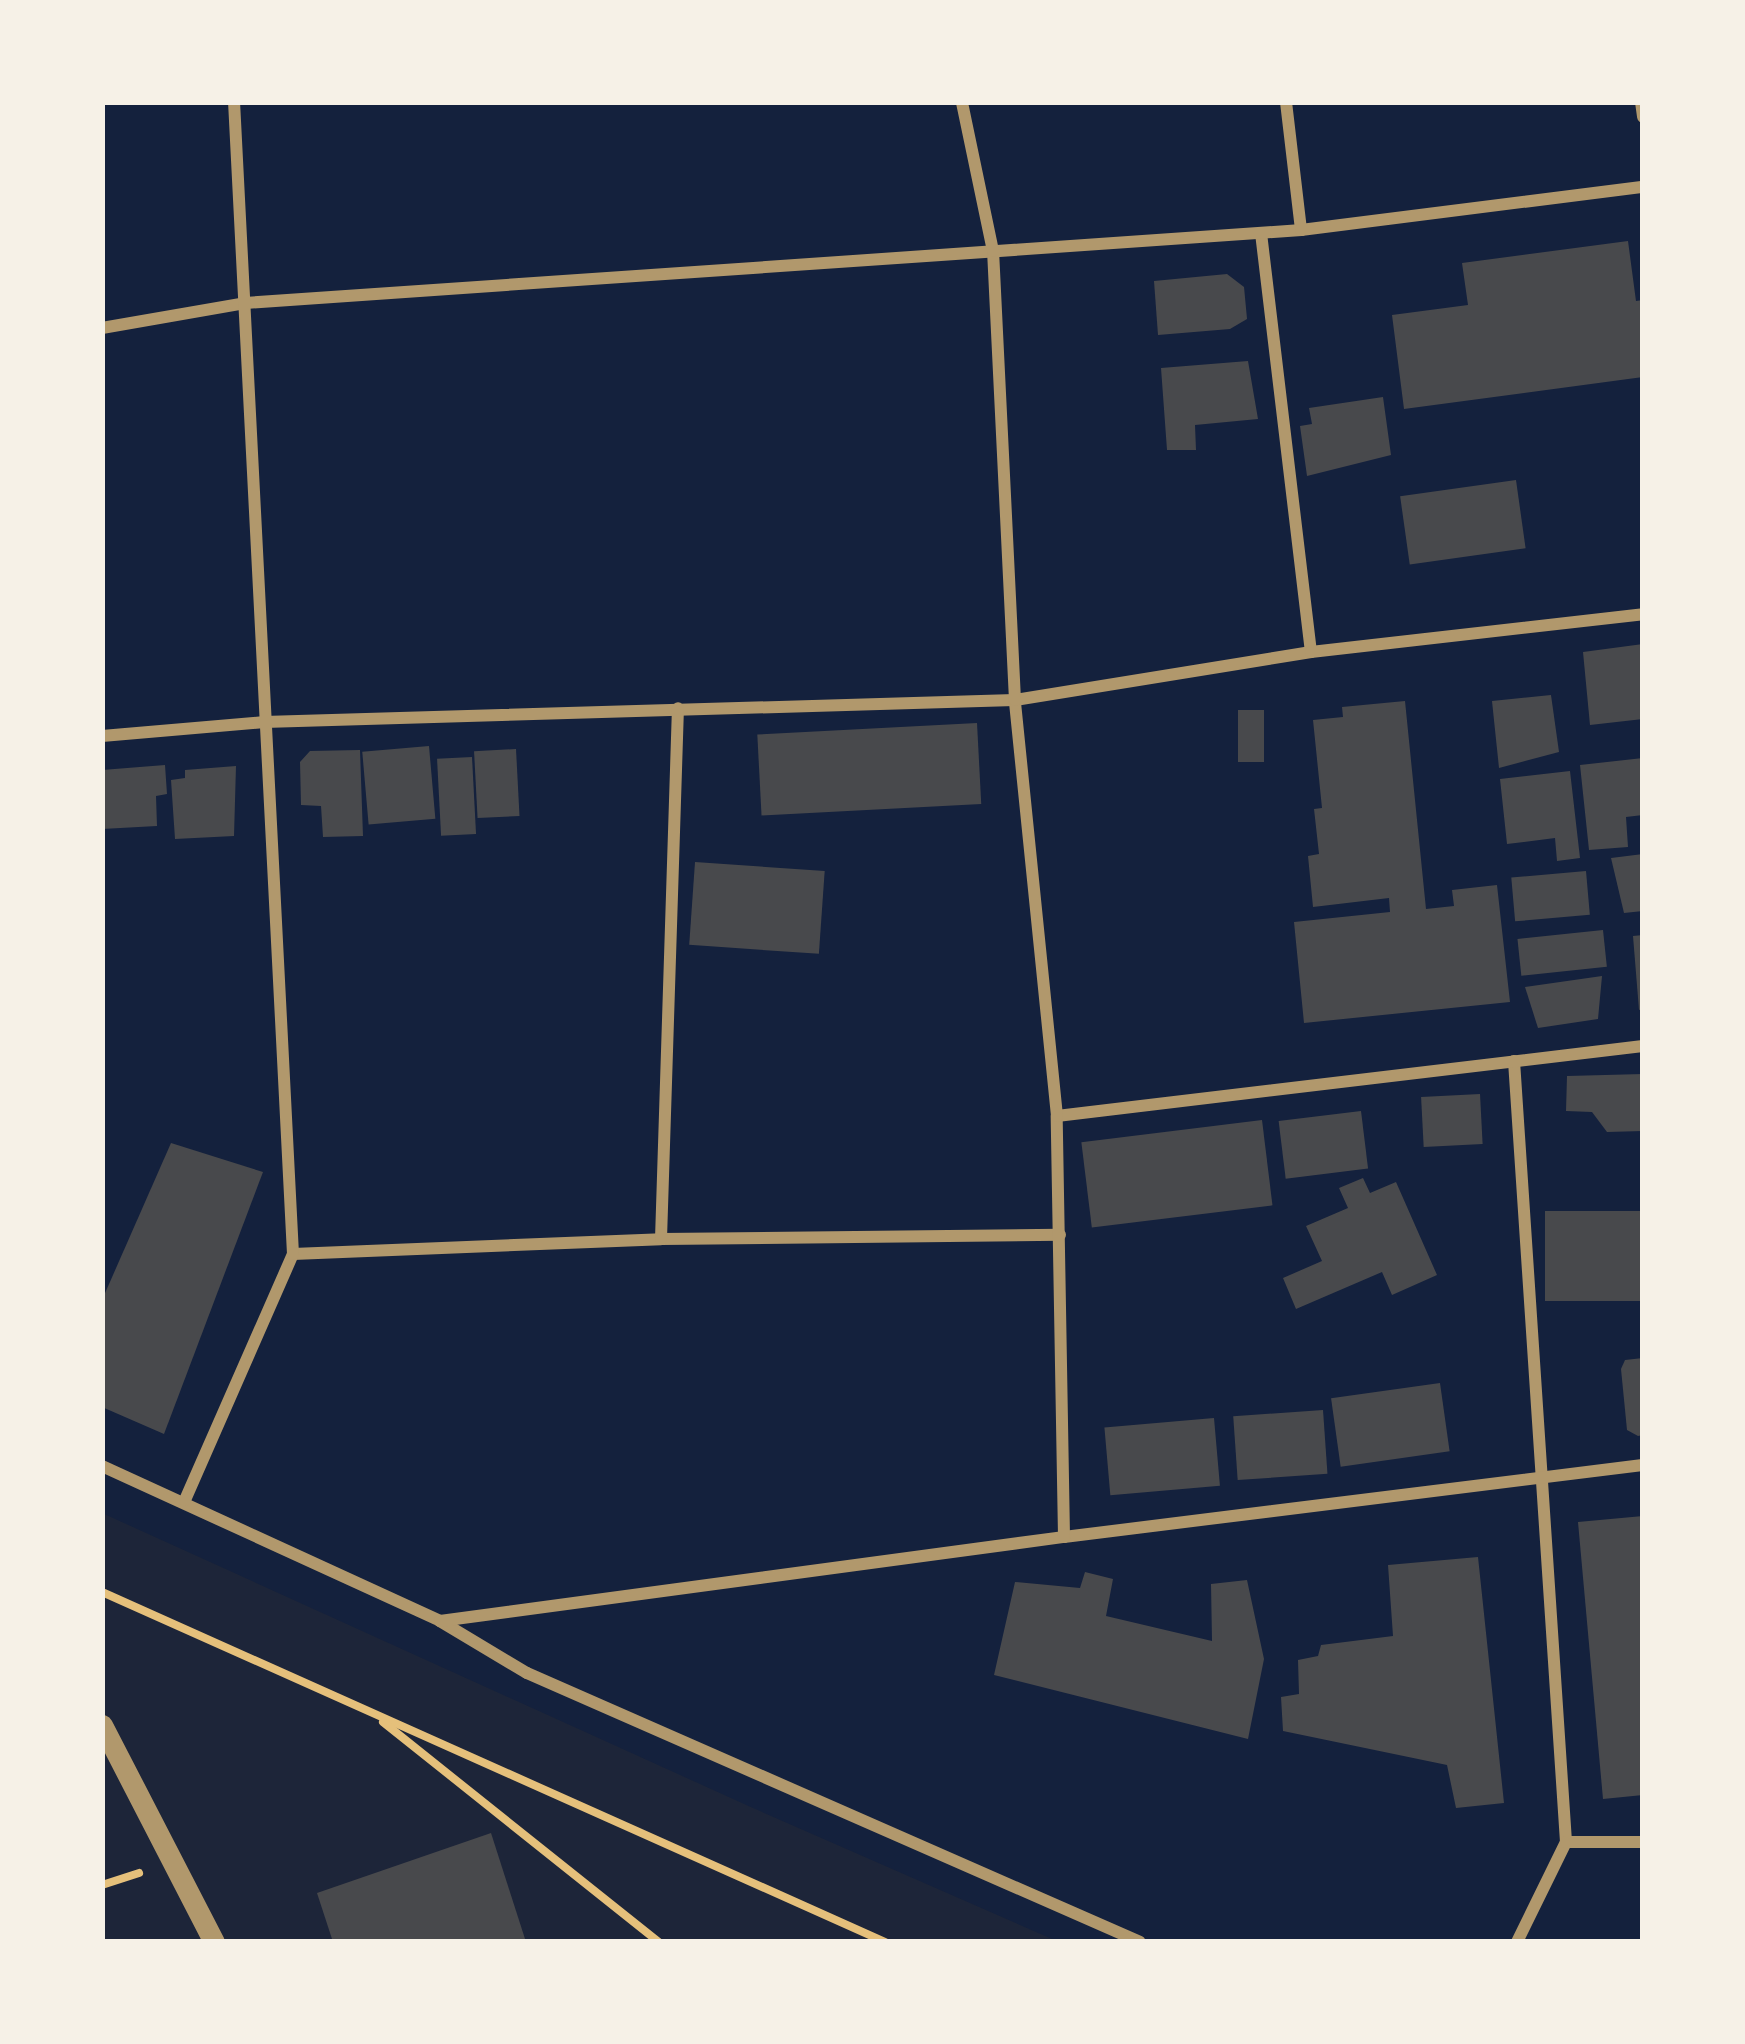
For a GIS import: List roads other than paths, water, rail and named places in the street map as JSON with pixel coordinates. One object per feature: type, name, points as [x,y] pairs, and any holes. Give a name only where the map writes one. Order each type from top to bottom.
[{"type":"street","points":[[185,1500],[292,1255],[234,102]]},
{"type":"street","points":[[962,102],[993,251],[1015,700],[1057,1115],[1064,1537]]},
{"type":"street","points":[[1286,102],[1301,230]]},
{"type":"street","points":[[1640,102],[1643,117]]},
{"type":"street","points":[[102,328],[245,304],[1301,230],[1643,187]]},
{"type":"street","points":[[1261,232],[1311,652]]},
{"type":"street","points":[[102,736],[265,722],[1015,700],[1311,652],[1643,614]]},
{"type":"street","points":[[661,1239],[678,708]]},
{"type":"street","points":[[1057,1115],[1643,1046]]},
{"type":"street","points":[[1514,1061],[1565,1843],[1517,1942]]},
{"type":"street","points":[[292,1255],[661,1239],[1060,1235]]},
{"type":"street","points":[[440,1621],[1643,1465]]},
{"type":"street","points":[[102,1466],[185,1500],[440,1621],[526,1673],[1140,1942]]},
{"type":"street","points":[[102,1725],[214,1942]]},
{"type":"street","points":[[1565,1843],[1643,1842]]}]
